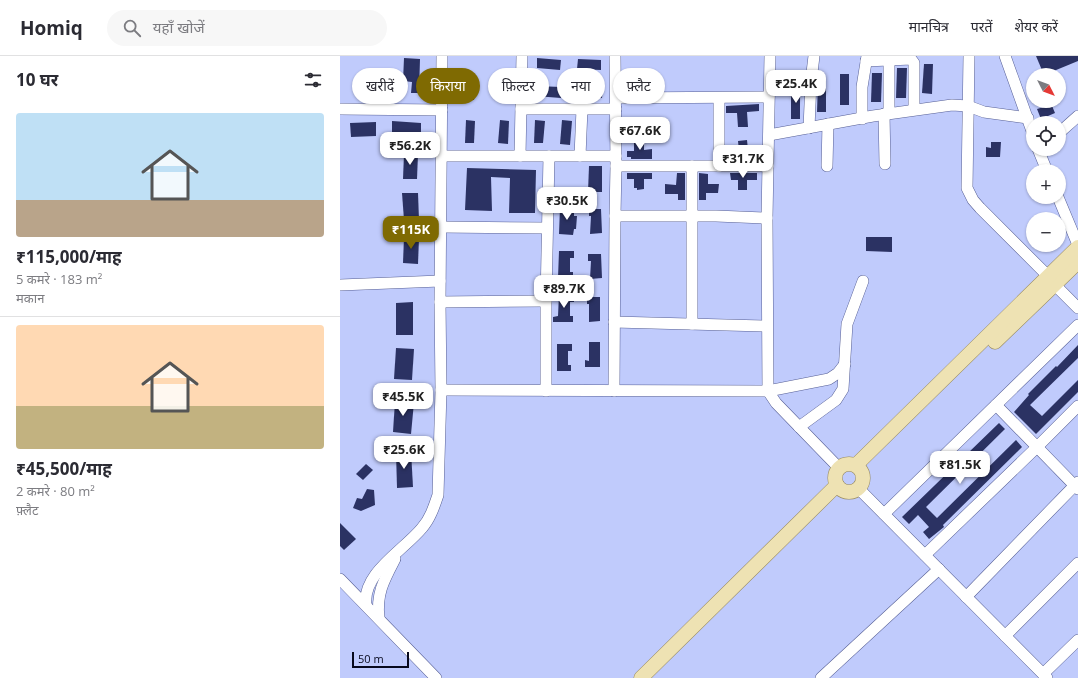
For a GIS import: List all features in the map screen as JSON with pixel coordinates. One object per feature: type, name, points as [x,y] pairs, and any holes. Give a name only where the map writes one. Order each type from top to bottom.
[{"type":"main road","points":[[859,468],[1051,280],[1078,246]]},
{"type":"main road","points":[[1051,280],[1078,262]]},
{"type":"main road","points":[[844,464],[850,464],[859,468],[863,482],[859,488],[850,492],[839,488],[835,478],[839,468],[844,464]]},
{"type":"main road","points":[[641,678],[839,488]]},
{"type":"main road","points":[[653,678],[839,488]]},
{"type":"street","points":[[366,605],[366,593],[372,579],[380,569],[423,527],[434,508],[438,495],[441,390],[440,227],[442,56]]},
{"type":"street","points":[[520,156],[522,56]]},
{"type":"street","points":[[615,56],[615,68]]},
{"type":"street","points":[[770,56],[767,218],[768,391],[776,403],[839,468]]},
{"type":"street","points":[[809,128],[811,80],[814,56]]},
{"type":"street","points":[[969,56],[967,188],[970,195],[980,208],[1078,308]]},
{"type":"street","points":[[1005,56],[1027,116]]},
{"type":"street","points":[[862,118],[862,87],[866,58],[889,60],[911,59],[914,63],[914,109]]},
{"type":"street","points":[[885,164],[889,60]]},
{"type":"street","points":[[665,101],[769,97]]},
{"type":"street","points":[[719,98],[719,166]]},
{"type":"street","points":[[521,109],[582,109],[616,104],[614,391]]},
{"type":"street","points":[[769,135],[914,109],[952,105],[968,106],[984,112],[1026,118]]},
{"type":"street","points":[[340,109],[442,110]]},
{"type":"street","points":[[580,156],[582,109]]},
{"type":"street","points":[[1066,127],[1078,116]]},
{"type":"street","points":[[827,166],[828,124]]},
{"type":"street","points":[[441,156],[580,156],[616,161],[692,166],[768,166]]},
{"type":"street","points":[[546,391],[548,156]]},
{"type":"street","points":[[692,166],[692,324]]},
{"type":"street","points":[[1061,204],[1078,246]]},
{"type":"street","points":[[615,216],[767,218]]},
{"type":"street","points":[[440,227],[547,228]]},
{"type":"street","points":[[340,285],[440,281]]},
{"type":"street","points":[[799,427],[841,394],[844,382],[847,324],[863,281]]},
{"type":"street","points":[[440,302],[546,301]]},
{"type":"street","points":[[614,322],[767,326]]},
{"type":"street","points":[[884,514],[1078,325]]},
{"type":"street","points":[[441,390],[768,391],[829,379],[838,373],[845,364]]},
{"type":"street","points":[[966,597],[1077,486],[996,405]]},
{"type":"street","points":[[925,555],[1078,406]]},
{"type":"street","points":[[859,488],[1045,676],[1078,640]]},
{"type":"street","points":[[378,618],[377,608],[380,591],[398,553]]},
{"type":"street","points":[[1005,636],[1078,562]]},
{"type":"street","points":[[821,678],[939,569]]},
{"type":"street","points":[[340,579],[436,678]]},
{"type":"building","points":[[1036,56],[1078,56],[1078,61],[1061,68],[1041,68]]},
{"type":"building","points":[[404,58],[420,59],[420,68],[416,68],[416,93],[411,93],[412,82],[408,82],[408,68],[404,68]]},
{"type":"building","points":[[537,58],[561,60],[560,68],[557,68],[557,70],[537,68]]},
{"type":"building","points":[[578,59],[601,60],[601,68],[577,68]]},
{"type":"building","points":[[924,64],[933,64],[932,94],[922,93]]},
{"type":"building","points":[[897,68],[907,68],[906,98],[896,98]]},
{"type":"building","points":[[872,73],[882,73],[881,102],[871,102]]},
{"type":"building","points":[[840,74],[849,74],[849,105],[840,105]]},
{"type":"building","points":[[818,81],[826,81],[826,112],[817,112]]},
{"type":"building","points":[[549,87],[557,87],[557,98],[549,97]]},
{"type":"building","points":[[791,88],[800,88],[800,119],[791,119]]},
{"type":"building","points":[[759,104],[759,111],[747,112],[748,127],[738,127],[737,113],[726,113],[726,106]]},
{"type":"building","points":[[1053,108],[1055,113],[1048,116],[1040,116],[1037,109]]},
{"type":"building","points":[[466,120],[475,121],[474,143],[465,143]]},
{"type":"building","points":[[500,120],[509,121],[508,144],[498,143]]},
{"type":"building","points":[[535,120],[545,121],[543,143],[534,143]]},
{"type":"building","points":[[562,120],[572,121],[570,145],[560,144]]},
{"type":"building","points":[[392,121],[421,123],[421,137],[392,135]]},
{"type":"building","points":[[376,122],[376,136],[351,137],[350,123]]},
{"type":"building","points":[[637,139],[644,139],[644,150],[652,149],[652,159],[631,159],[631,157],[627,157],[627,151],[634,151],[634,142],[637,142]]},
{"type":"building","points":[[747,140],[748,150],[756,150],[757,159],[729,159],[728,152],[739,151],[738,141]]},
{"type":"building","points":[[991,142],[1001,142],[1000,157],[986,157],[986,147],[991,148]]},
{"type":"building","points":[[404,154],[418,154],[417,179],[403,179]]},
{"type":"building","points":[[589,166],[602,166],[602,192],[588,192]]},
{"type":"building","points":[[467,168],[536,170],[535,213],[509,213],[510,178],[491,177],[492,211],[465,210]]},
{"type":"building","points":[[627,173],[652,173],[652,179],[644,179],[644,189],[637,190],[637,188],[634,188],[634,179],[627,179]]},
{"type":"building","points":[[677,173],[685,173],[685,200],[678,200],[678,194],[665,194],[665,184],[676,185]]},
{"type":"building","points":[[699,173],[708,174],[708,184],[719,184],[718,193],[706,193],[706,200],[699,200]]},
{"type":"building","points":[[730,173],[757,173],[757,180],[747,180],[747,190],[738,190],[738,180],[731,180]]},
{"type":"building","points":[[402,193],[418,193],[419,220],[404,220]]},
{"type":"building","points":[[560,207],[574,208],[574,216],[577,216],[576,229],[574,229],[573,235],[559,234]]},
{"type":"building","points":[[589,209],[601,209],[602,233],[590,234],[591,216],[589,216]]},
{"type":"building","points":[[404,237],[419,238],[418,264],[403,263]]},
{"type":"building","points":[[866,237],[892,237],[892,252],[866,251]]},
{"type":"building","points":[[559,251],[574,251],[574,258],[570,258],[570,272],[573,272],[573,278],[558,278]]},
{"type":"building","points":[[588,254],[601,254],[602,278],[590,279],[591,261],[588,261]]},
{"type":"building","points":[[559,295],[574,295],[574,302],[570,302],[570,316],[573,316],[573,322],[553,322],[553,317],[558,316]]},
{"type":"building","points":[[587,297],[600,297],[600,321],[589,322],[589,304],[587,304]]},
{"type":"building","points":[[413,302],[413,335],[396,335],[396,303]]},
{"type":"building","points":[[589,342],[600,342],[600,367],[585,367],[585,360],[589,361]]},
{"type":"building","points":[[557,344],[572,344],[572,351],[568,351],[568,365],[571,365],[571,371],[557,371]]},
{"type":"building","points":[[1078,345],[1078,358],[1030,405],[1042,416],[1078,380],[1078,392],[1036,434],[1014,412],[1029,395],[1028,394]]},
{"type":"building","points":[[396,348],[414,349],[412,380],[394,379]]},
{"type":"building","points":[[395,401],[414,402],[411,434],[393,432]]},
{"type":"building","points":[[999,423],[1005,429],[926,507],[937,518],[1016,440],[1022,447],[943,525],[944,527],[929,539],[923,532],[929,527],[918,515],[909,524],[902,517]]},
{"type":"building","points":[[411,451],[413,487],[397,488],[396,452]]},
{"type":"building","points":[[366,464],[373,470],[363,480],[356,474]]},
{"type":"building","points":[[367,489],[374,490],[375,505],[361,511],[353,508],[357,498],[362,499]]},
{"type":"building","points":[[340,523],[356,539],[344,550],[340,546]]}]
